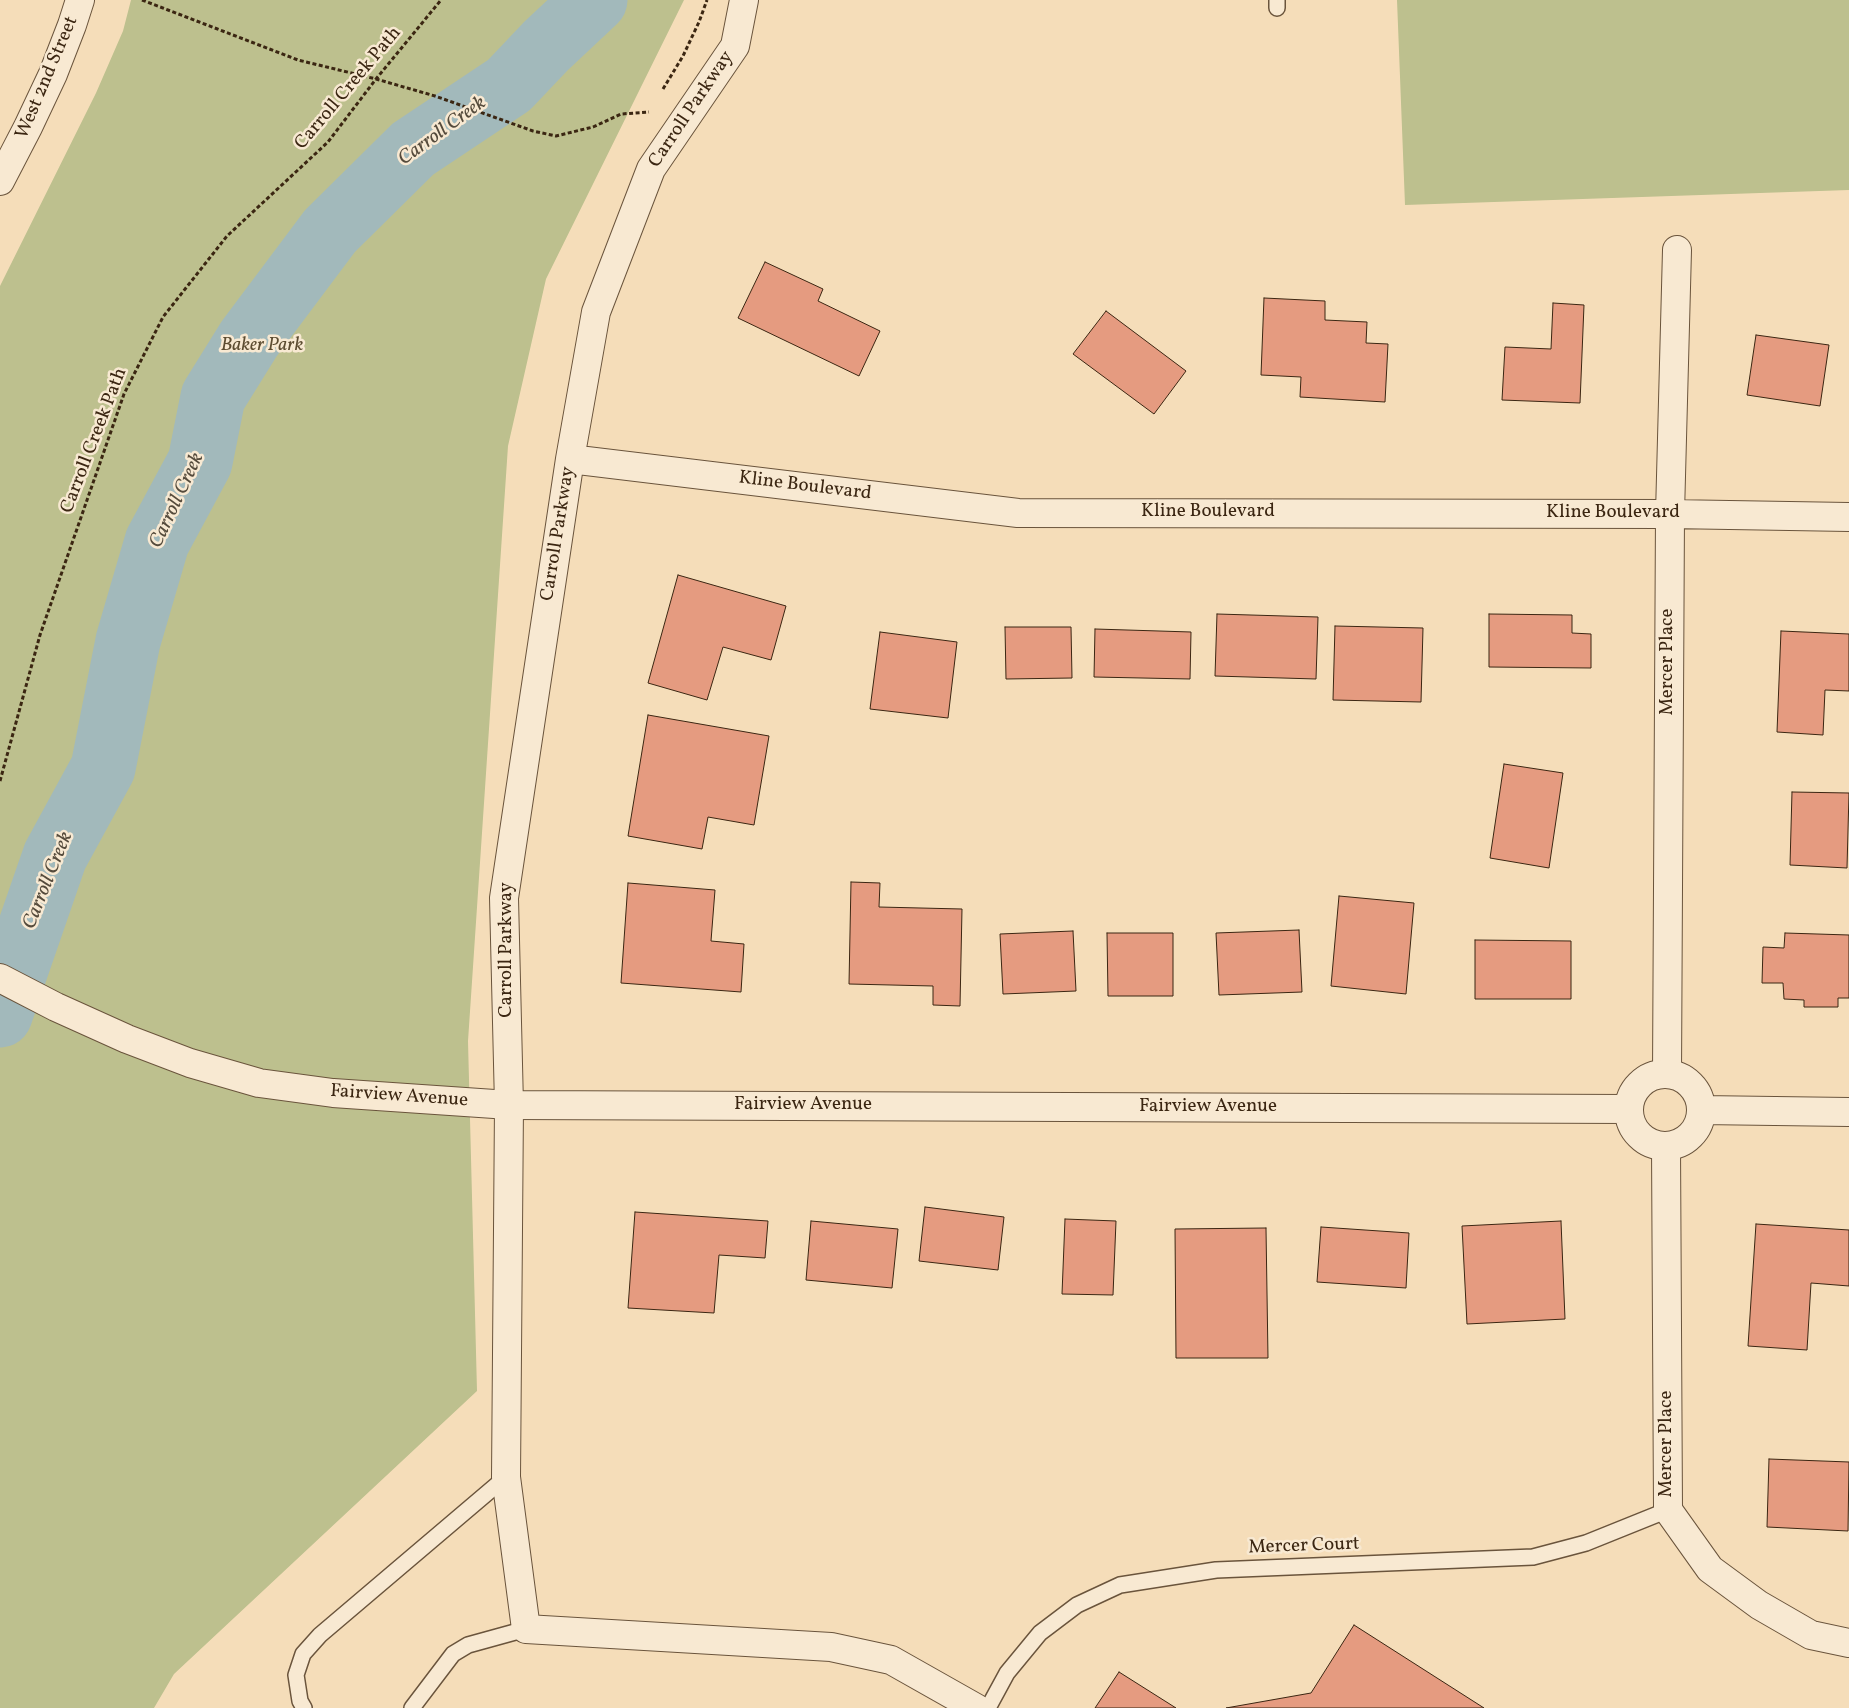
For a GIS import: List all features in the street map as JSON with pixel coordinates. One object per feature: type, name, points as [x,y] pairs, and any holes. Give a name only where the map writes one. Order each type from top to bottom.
[{"type":"street","name":"West 2nd Street","points":[[0,181],[53,74],[80,0]]},
{"type":"street","name":"Carroll Parkway","points":[[526,1629],[506,1477],[509,1104],[504,898],[570,459],[596,312],[651,169],[735,46],[744,0]]},
{"type":"street","name":"Mercer Place","points":[[1667,1074],[1670,514],[1676,250]]},
{"type":"street","name":"Kline Boulevard","points":[[570,459],[1018,513],[1670,514],[1849,517]]},
{"type":"street","name":"Fairview Avenue","points":[[0,978],[56,1007],[127,1039],[190,1063],[259,1083],[333,1093],[509,1104],[1629,1110]]},
{"type":"street","points":[[1667,1074],[1687,1082],[1695,1090],[1702,1110],[1700,1121],[1695,1131],[1687,1140],[1678,1145],[1666,1147],[1644,1140],[1630,1121],[1629,1110],[1631,1098],[1636,1088],[1645,1080],[1656,1075],[1667,1074]]},
{"type":"street","points":[[1702,1110],[1849,1112]]},
{"type":"street","name":"Mercer Place","points":[[1666,1147],[1668,1510],[1710,1569],[1759,1605],[1811,1635],[1849,1643]]},
{"type":"street","points":[[526,1629],[831,1647],[891,1660],[976,1708]]},
{"type":"lane","points":[[304,1708],[300,1701],[296,1675],[303,1654],[320,1635],[506,1477]]},
{"type":"lane","name":"Mercer Court","points":[[988,1708],[1007,1673],[1040,1633],[1077,1605],[1120,1585],[1216,1570],[1533,1558],[1586,1543],[1668,1510]]},
{"type":"lane","points":[[412,1708],[453,1654],[468,1645],[526,1629]]},
{"type":"path","points":[[142,0],[298,60],[435,96],[533,131],[556,136],[594,126],[622,114],[649,112],[677,130]]},
{"type":"path","name":"Carroll Creek Path","points":[[0,781],[40,635],[124,394],[163,317],[227,236],[328,142],[376,79],[441,0]]},
{"type":"path","points":[[658,96],[683,56],[707,0]]},
{"type":"path","points":[[649,112],[654,104]]},
{"type":"green space","name":"Baker Park","points":[[131,0],[684,0],[546,279],[508,446],[468,1041],[477,1391],[174,1674],[154,1708],[0,1708],[0,286],[96,93],[123,31]]},
{"type":"green space","points":[[1397,0],[1849,0],[1849,190],[1405,205]]},
{"type":"building","points":[[765,262],[823,289],[818,301],[880,331],[859,376],[738,318]]},
{"type":"building","points":[[1264,298],[1325,301],[1325,320],[1367,322],[1366,343],[1388,344],[1385,402],[1300,397],[1301,377],[1261,375]]},
{"type":"building","points":[[1553,303],[1584,305],[1580,403],[1502,400],[1505,347],[1551,349]]},
{"type":"building","points":[[1106,311],[1186,371],[1154,414],[1073,354]]},
{"type":"building","points":[[1756,335],[1829,345],[1820,406],[1747,395]]},
{"type":"building","points":[[678,575],[786,606],[771,660],[723,647],[707,700],[648,683]]},
{"type":"building","points":[[1217,614],[1318,617],[1316,679],[1215,676]]},
{"type":"building","points":[[1489,614],[1572,615],[1572,633],[1591,634],[1591,668],[1489,667]]},
{"type":"building","points":[[1335,626],[1423,628],[1421,702],[1333,700]]},
{"type":"building","points":[[1005,627],[1071,627],[1072,678],[1006,679]]},
{"type":"building","points":[[1095,629],[1191,632],[1190,679],[1094,677]]},
{"type":"building","points":[[1781,631],[1849,634],[1849,691],[1825,690],[1823,735],[1777,732]]},
{"type":"building","points":[[880,632],[957,642],[948,718],[870,709]]},
{"type":"building","points":[[648,715],[769,736],[754,825],[708,817],[702,849],[628,836]]},
{"type":"building","points":[[1504,764],[1563,773],[1549,868],[1490,858]]},
{"type":"building","points":[[1792,792],[1849,793],[1847,868],[1790,865]]},
{"type":"building","points":[[851,882],[880,883],[879,907],[962,909],[960,1006],[933,1005],[933,986],[849,984]]},
{"type":"building","points":[[628,883],[715,890],[711,941],[744,944],[741,992],[621,983]]},
{"type":"building","points":[[1339,896],[1414,903],[1406,994],[1331,986]]},
{"type":"building","points":[[1299,930],[1302,992],[1219,995],[1216,933]]},
{"type":"building","points":[[1073,931],[1076,991],[1003,994],[1000,934]]},
{"type":"building","points":[[1107,933],[1173,933],[1173,996],[1108,996]]},
{"type":"building","points":[[1785,933],[1849,935],[1849,998],[1838,998],[1838,1007],[1804,1007],[1804,1000],[1784,999],[1783,983],[1762,983],[1763,947],[1784,948]]},
{"type":"building","points":[[1475,940],[1571,941],[1571,999],[1475,999]]},
{"type":"building","points":[[925,1207],[1004,1217],[998,1270],[919,1261]]},
{"type":"building","points":[[635,1212],[768,1221],[765,1258],[719,1255],[714,1313],[628,1308]]},
{"type":"building","points":[[1065,1219],[1116,1221],[1113,1295],[1062,1294]]},
{"type":"building","points":[[811,1221],[898,1229],[892,1288],[806,1280]]},
{"type":"building","points":[[1561,1221],[1565,1319],[1467,1324],[1462,1226]]},
{"type":"building","points":[[1756,1224],[1849,1230],[1849,1286],[1811,1283],[1807,1350],[1748,1346]]},
{"type":"building","points":[[1321,1227],[1409,1233],[1406,1288],[1317,1282]]},
{"type":"building","points":[[1266,1228],[1268,1358],[1176,1358],[1175,1229]]},
{"type":"building","points":[[1769,1459],[1849,1462],[1848,1531],[1767,1527]]},
{"type":"building","points":[[1354,1625],[1484,1708],[1226,1708],[1311,1693]]},
{"type":"building","points":[[1119,1672],[1176,1708],[1095,1708]]},
{"type":"waterway","name":"Carroll Creek","points":[[0,1015],[55,856],[103,768],[128,641],[157,542],[200,462],[213,397],[249,339],[330,231],[413,149],[509,85],[546,46],[595,0]]}]
